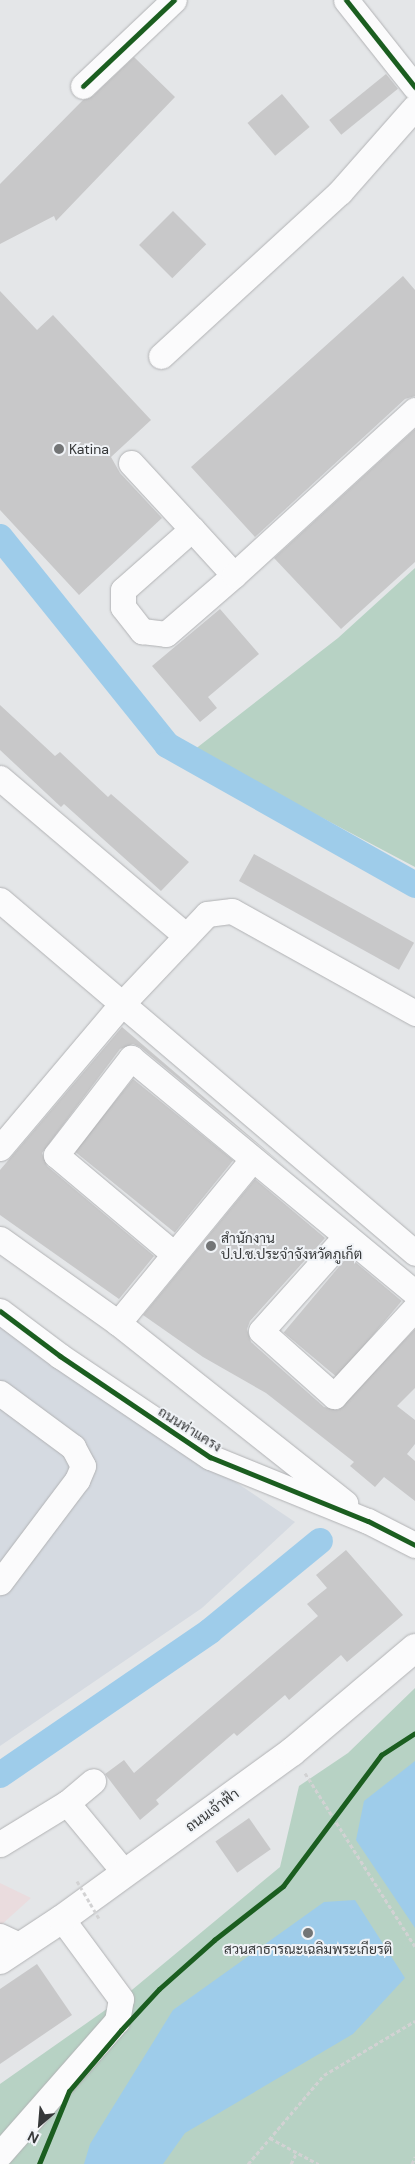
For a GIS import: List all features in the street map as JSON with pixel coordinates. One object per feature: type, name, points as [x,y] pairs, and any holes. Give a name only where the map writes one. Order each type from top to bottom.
[{"type":"main road","name":"ถนนเจ้าฟ้า","points":[[7,1948],[62,1919],[292,1752],[415,1648]]},
{"type":"street","points":[[83,86],[174,0]]},
{"type":"street","points":[[346,0],[415,87]]},
{"type":"street","points":[[161,356],[340,192],[415,107]]},
{"type":"street","points":[[192,529],[123,590],[122,607],[142,631],[166,634],[234,575],[415,410]]},
{"type":"street","points":[[131,462],[234,575]]},
{"type":"street","points":[[0,778],[186,936]]},
{"type":"street","points":[[0,900],[121,1006],[415,1252]]},
{"type":"street","points":[[0,1148],[121,1006],[207,914],[232,911],[415,1012]]},
{"type":"street","points":[[174,1254],[56,1155],[131,1058],[415,1293]]},
{"type":"street","points":[[118,1323],[252,1160]]},
{"type":"street","points":[[346,1236],[261,1331],[334,1396],[415,1308]]},
{"type":"street","name":"ถนนท่าแครง","points":[[0,1239],[118,1323],[368,1522]]},
{"type":"street","name":"ถนนท่าแครง","points":[[0,1311],[60,1356],[210,1457],[368,1522],[415,1545]]},
{"type":"street","points":[[0,1393],[73,1447],[83,1466],[77,1480],[0,1582]]},
{"type":"street","points":[[0,1844],[66,1803],[93,1781]]},
{"type":"street","points":[[66,1803],[125,1873]]},
{"type":"street","points":[[0,2154],[99,2045],[117,2021],[120,2000],[62,1919]]},
{"type":"path","points":[[292,1752],[415,1946]]},
{"type":"path","points":[[330,1826],[340,1814]]},
{"type":"path","points":[[77,1882],[100,1920]]},
{"type":"path","points":[[248,2164],[324,2074],[415,2021]]},
{"type":"path","points":[[270,2138],[318,2164]]},
{"type":"path","points":[[291,2164],[296,2152]]},
{"type":"path","points":[[412,2164],[415,2157]]},
{"type":"shaded area","points":[[0,1324],[295,1522],[202,1608],[0,1746]]},
{"type":"shaded area","points":[[0,1883],[31,1898],[0,1926]]},
{"type":"green space","points":[[415,568],[415,867],[194,750],[338,638]]},
{"type":"green space","name":"สวนสาธารณะเฉลิมพระเกียรติ","points":[[415,1688],[415,2164],[0,2164],[0,2084],[121,1999],[280,1867],[299,1786],[348,1753]]},
{"type":"water","points":[[415,1761],[415,1928],[356,1840],[364,1801]]},
{"type":"water","points":[[355,1900],[405,1978],[353,2034],[185,2133],[163,2164],[84,2164],[90,2144],[173,2010],[324,1902]]},
{"type":"building","points":[[134,57],[175,97],[56,221],[54,216],[0,244],[0,184],[83,100],[93,96]]},
{"type":"building","points":[[386,74],[398,89],[341,135],[329,120]]},
{"type":"building","points":[[282,94],[310,127],[275,156],[248,123]]},
{"type":"building","points":[[173,211],[206,244],[172,278],[139,245]]},
{"type":"building","points":[[403,276],[415,290],[415,396],[405,399],[255,537],[191,467]]},
{"type":"building","name":"Katina","points":[[0,291],[37,330],[53,315],[151,420],[111,457],[120,473],[162,518],[79,595],[0,510]]},
{"type":"building","points":[[415,429],[415,562],[341,629],[274,558]]},
{"type":"building","points":[[220,609],[259,654],[208,697],[217,708],[200,722],[152,666]]},
{"type":"building","points":[[0,705],[55,756],[60,752],[108,797],[111,794],[189,862],[161,891],[64,804],[61,807],[0,750]]},
{"type":"building","points":[[254,854],[414,943],[399,970],[239,881]]},
{"type":"building","points":[[122,1027],[289,1170],[140,1047],[133,1044],[120,1049],[42,1153],[47,1166],[154,1256],[119,1299],[0,1215],[0,1170]]},
{"type":"building","points":[[133,1079],[233,1160],[175,1232],[74,1151]]},
{"type":"building","points":[[255,1179],[325,1238],[250,1321],[247,1329],[251,1342],[324,1407],[338,1410],[415,1329],[415,1388],[397,1406],[415,1420],[415,1444],[407,1454],[415,1461],[415,1501],[384,1477],[375,1487],[350,1466],[354,1462],[266,1393],[203,1357],[143,1315]]},
{"type":"building","points":[[348,1256],[402,1301],[337,1378],[284,1333]]},
{"type":"building","points":[[346,1550],[403,1615],[347,1662],[341,1655],[289,1700],[285,1695],[237,1736],[234,1733],[156,1800],[159,1804],[140,1820],[105,1774],[124,1760],[134,1773],[318,1616],[307,1604],[327,1588],[316,1575]]},
{"type":"building","points":[[249,1818],[271,1849],[237,1873],[215,1842]]},
{"type":"building","points":[[37,1964],[72,2015],[0,2064],[0,1989]]},
{"type":"waterway","points":[[0,537],[167,745],[415,885]]},
{"type":"waterway","points":[[0,1775],[210,1631],[320,1541]]},
{"type":"cycle path","points":[[83,86],[174,0]]},
{"type":"cycle path","points":[[346,0],[415,87]]},
{"type":"cycle path","points":[[0,1311],[60,1356],[210,1457],[368,1521],[415,1545]]},
{"type":"cycle path","points":[[39,2164],[69,2091],[121,2030],[159,1989],[214,1940],[283,1886],[381,1755],[415,1733]]},
{"type":"place","name":"Katina","points":[[59,449]]},
{"type":"place","name":"สำนักงาน ป.ป.ช.ประจำจังหวัดภูเก็ต","points":[[211,1246]]},
{"type":"place","name":"สวนสาธารณะเฉลิมพระเกียรติ","points":[[308,1933]]}]
